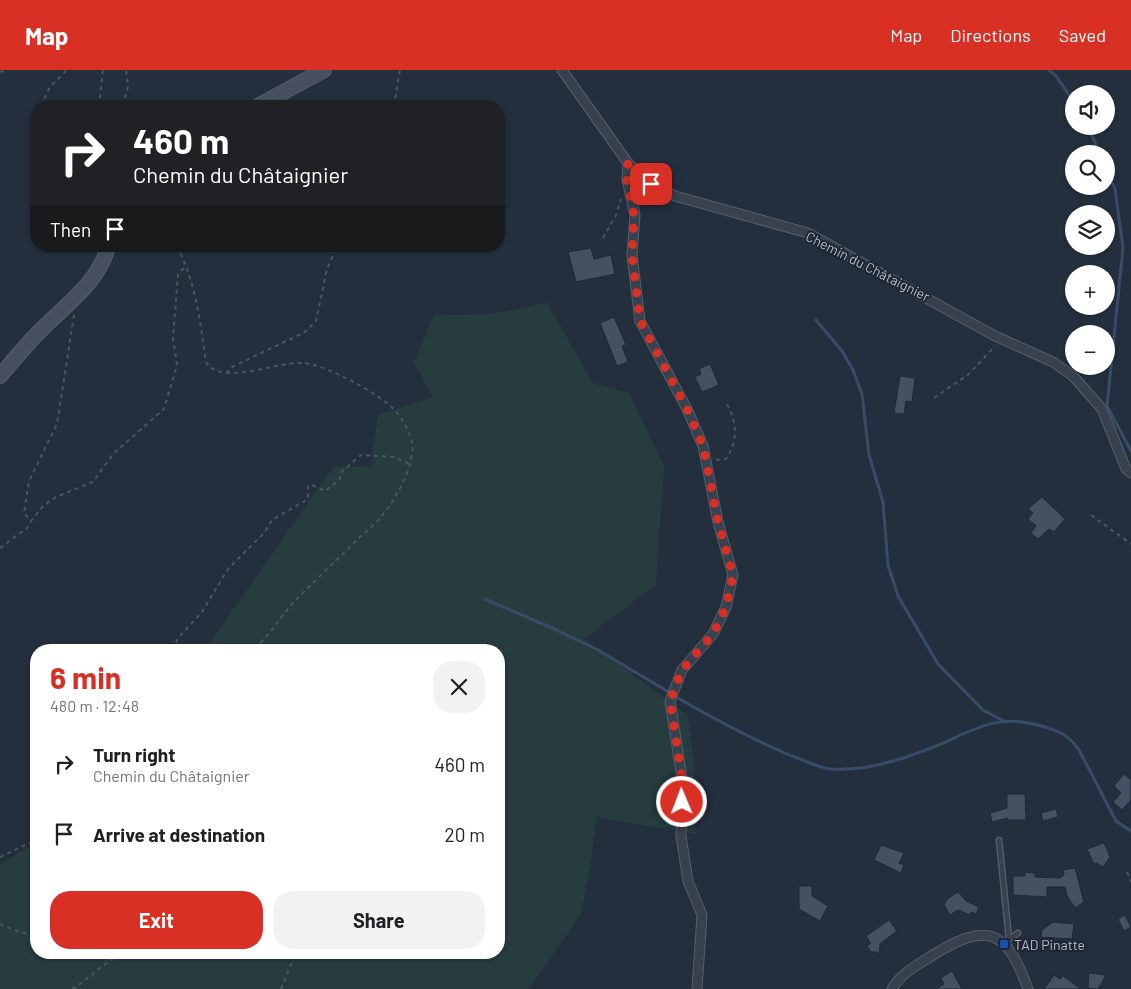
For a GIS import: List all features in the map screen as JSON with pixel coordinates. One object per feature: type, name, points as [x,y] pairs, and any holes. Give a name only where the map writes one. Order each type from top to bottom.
[{"type":"street","points":[[269,100],[324,70]]},
{"type":"street","name":"Chemin du Châtaignier","points":[[562,70],[628,163],[651,184],[675,196],[808,233],[1001,338],[1052,362],[1073,376],[1102,409],[1126,469],[1131,473]]},
{"type":"street","points":[[628,163],[627,180],[634,215],[632,255],[640,321],[687,409],[703,446],[718,522],[733,575],[726,607],[713,634],[682,670],[670,701],[683,785],[681,836],[688,880],[702,915],[697,989]]},
{"type":"street","points":[[0,376],[90,282],[106,252]]},
{"type":"street","points":[[892,989],[895,984],[918,964],[955,942],[980,933],[1006,942],[1020,967],[1028,989]]},
{"type":"lane","points":[[999,840],[1006,942]]},
{"type":"lane","points":[[1006,942],[1018,933]]},
{"type":"path","points":[[0,72],[8,70]]},
{"type":"path","points":[[44,100],[50,87],[67,70]]},
{"type":"path","points":[[100,100],[103,70]]},
{"type":"path","points":[[124,100],[128,86],[126,70]]},
{"type":"path","points":[[395,100],[400,70]]},
{"type":"path","points":[[603,238],[616,215],[622,198]]},
{"type":"path","points":[[180,252],[195,290],[206,362],[210,368],[226,372],[240,372],[294,363],[305,363],[336,372],[383,400],[398,414],[414,450],[412,465],[384,513],[294,602],[261,644]]},
{"type":"path","points":[[226,372],[305,332],[316,321],[327,269],[335,252]]},
{"type":"path","points":[[0,548],[28,528],[44,505],[56,497],[93,482],[112,454],[164,409],[177,366],[173,339],[178,274],[187,266]]},
{"type":"path","points":[[31,522],[24,513],[26,486],[57,424],[79,293]]},
{"type":"path","points":[[934,398],[969,374],[988,356],[1001,338]]},
{"type":"path","points":[[706,462],[726,459],[732,449],[736,429],[724,401]]},
{"type":"path","points":[[176,644],[178,638],[202,612],[228,568],[264,534],[272,520],[308,499],[308,486],[312,485],[325,491],[340,479],[340,473],[361,455],[394,457],[412,465]]},
{"type":"path","points":[[1091,515],[1131,544]]},
{"type":"path","points":[[0,857],[30,843]]},
{"type":"path","points":[[1127,872],[1131,882]]},
{"type":"path","points":[[0,924],[19,932],[30,934]]},
{"type":"path","points":[[72,989],[86,981],[112,959]]},
{"type":"path","points":[[281,989],[293,959]]},
{"type":"green space","points":[[547,303],[593,383],[629,393],[664,466],[656,585],[584,639],[688,715],[695,773],[696,834],[597,817],[581,914],[529,989],[0,989],[0,863],[30,847],[30,959],[505,959],[505,644],[209,644],[333,467],[371,466],[378,415],[433,397],[414,363],[434,315],[490,314]]},
{"type":"building","points":[[591,248],[594,259],[611,255],[615,274],[576,282],[568,252]]},
{"type":"building","points":[[614,317],[626,345],[622,346],[628,362],[617,366],[600,323]]},
{"type":"building","points":[[710,364],[719,385],[702,392],[695,377],[701,374],[699,369]]},
{"type":"building","points":[[900,376],[915,378],[912,402],[906,401],[904,414],[894,413]]},
{"type":"building","points":[[1042,497],[1065,519],[1054,532],[1049,529],[1038,539],[1031,533],[1036,526],[1028,519],[1033,513],[1028,509]]},
{"type":"building","points":[[1124,774],[1131,780],[1131,800],[1122,810],[1113,802],[1121,793],[1114,786]]},
{"type":"building","points":[[1007,794],[1025,794],[1026,820],[1008,820],[1008,818],[992,822],[990,813],[1007,808]]},
{"type":"building","points":[[1056,809],[1058,817],[1043,821],[1041,813]]},
{"type":"building","points":[[1104,843],[1110,857],[1103,867],[1097,863],[1094,864],[1087,849]]},
{"type":"building","points":[[881,845],[904,853],[899,863],[904,865],[901,873],[874,860]]},
{"type":"building","points":[[1075,868],[1084,902],[1075,908],[1067,896],[1065,887],[1047,887],[1047,897],[1013,895],[1013,876],[1025,876],[1025,872],[1035,873],[1035,877],[1060,878],[1064,875],[1063,870]]},
{"type":"building","points":[[799,886],[812,886],[812,896],[828,906],[820,921],[799,909]]},
{"type":"building","points":[[958,892],[966,901],[979,907],[976,914],[971,912],[970,915],[958,910],[950,915],[944,905],[947,899]]},
{"type":"building","points":[[1125,915],[1131,927],[1124,931],[1118,919]]},
{"type":"building","points":[[889,920],[897,931],[880,944],[879,956],[877,952],[871,952],[867,946],[871,943],[866,936]]},
{"type":"building","points":[[1053,922],[1074,924],[1072,939],[1041,937],[1042,930]]},
{"type":"building","points":[[952,971],[962,989],[936,989],[944,984],[941,978]]},
{"type":"building","points":[[1089,973],[1106,975],[1098,989],[1088,988]]},
{"type":"building","points":[[1054,975],[1060,979],[1063,976],[1081,989],[1044,989]]},
{"type":"waterway","points":[[1049,70],[1065,89]]},
{"type":"waterway","points":[[1092,135],[1096,145]]},
{"type":"waterway","points":[[1115,189],[1123,248],[1107,406],[1131,451]]},
{"type":"waterway","points":[[816,320],[842,351],[853,370],[862,394],[869,455],[883,502],[888,565],[898,596],[938,664],[983,710],[1004,721]]},
{"type":"waterway","points":[[485,599],[598,650],[667,691]]},
{"type":"waterway","points":[[676,697],[753,739],[812,764],[830,769],[854,769],[901,759],[994,723],[1008,721],[1042,726],[1063,734],[1075,745],[1116,821],[1131,831]]},
{"type":"place","name":"TAD Pinatte","points":[[1004,944]]},
{"type":"route","points":[[651,184],[628,163],[627,180],[634,215],[632,255],[640,321],[687,409],[703,446],[718,522],[733,575],[726,607],[713,634],[682,670],[670,701],[683,785],[682,802]]}]
